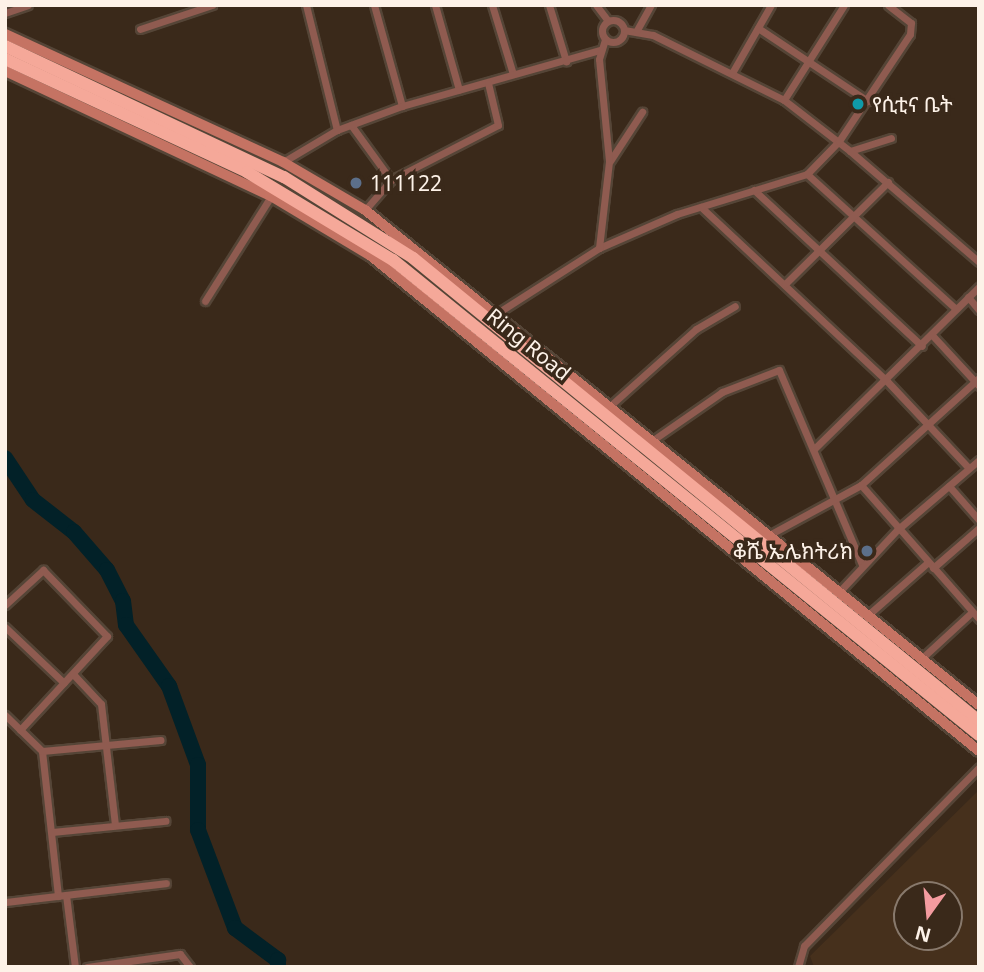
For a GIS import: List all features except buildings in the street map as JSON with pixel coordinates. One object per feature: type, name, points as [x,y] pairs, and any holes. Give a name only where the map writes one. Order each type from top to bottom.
[{"type":"highway","name":"Ring Road","points":[[5,46],[284,177],[413,258],[979,720]]},
{"type":"highway","name":"Ring Road","points":[[5,59],[247,172],[393,260],[979,736]]},
{"type":"street","points":[[5,13],[28,5]]},
{"type":"street","points":[[140,29],[212,5]]},
{"type":"street","points":[[306,5],[337,130]]},
{"type":"street","points":[[374,5],[402,106]]},
{"type":"street","points":[[435,5],[459,90]]},
{"type":"street","points":[[492,5],[513,74]]},
{"type":"street","points":[[549,5],[566,61]]},
{"type":"street","points":[[596,5],[608,21],[624,30],[637,30],[784,100],[850,150],[979,262]]},
{"type":"street","points":[[637,30],[651,5]]},
{"type":"street","points":[[732,73],[770,5]]},
{"type":"street","points":[[784,100],[844,5]]},
{"type":"street","points":[[499,312],[599,248],[702,207],[807,174],[839,142],[912,30],[888,5]]},
{"type":"street","points":[[599,248],[609,161],[600,50],[608,21]]},
{"type":"street","points":[[758,29],[868,101]]},
{"type":"street","points":[[605,39],[620,40],[624,30]]},
{"type":"street","points":[[5,34],[283,162],[365,210],[499,312],[979,705]]},
{"type":"street","points":[[283,162],[337,130],[402,106],[600,50]]},
{"type":"street","points":[[5,71],[271,197],[423,295],[979,751]]},
{"type":"street","points":[[365,210],[391,180],[498,125],[488,83]]},
{"type":"street","points":[[609,161],[642,113]]},
{"type":"street","points":[[351,125],[391,180]]},
{"type":"street","points":[[850,150],[891,138]]},
{"type":"street","points":[[807,174],[956,309]]},
{"type":"street","points":[[785,284],[854,219],[888,182]]},
{"type":"street","points":[[754,190],[818,254],[922,346]]},
{"type":"street","points":[[205,300],[271,197]]},
{"type":"street","points":[[702,207],[886,379],[969,468]]},
{"type":"street","points":[[815,449],[979,287]]},
{"type":"street","points":[[968,298],[979,310]]},
{"type":"street","points":[[611,405],[696,330],[735,306]]},
{"type":"street","points":[[769,535],[838,501],[861,485],[977,382],[932,335]]},
{"type":"street","points":[[653,440],[722,392],[773,369],[781,373],[838,501],[862,565]]},
{"type":"street","points":[[839,592],[897,530],[979,460]]},
{"type":"street","points":[[861,485],[897,530],[979,619]]},
{"type":"street","points":[[949,486],[979,520]]},
{"type":"street","points":[[868,615],[979,528]]},
{"type":"street","points":[[5,606],[38,572],[48,575],[107,636],[20,730]]},
{"type":"street","points":[[921,659],[972,612]]},
{"type":"street","points":[[5,627],[64,684]]},
{"type":"street","points":[[74,674],[101,704],[108,746],[115,825]]},
{"type":"street","points":[[5,715],[42,751],[52,832],[75,967]]},
{"type":"street","points":[[42,751],[160,740]]},
{"type":"street","points":[[789,967],[798,966],[804,946],[979,767]]},
{"type":"street","points":[[52,832],[165,821]]},
{"type":"street","points":[[5,902],[166,883]]},
{"type":"street","points":[[87,967],[180,954],[190,967]]},
{"type":"shaded area","points":[[979,790],[979,967],[814,967],[810,956]]},
{"type":"waterway","points":[[5,458],[33,500],[74,532],[107,570],[123,601],[126,625],[169,686],[198,765],[198,830],[235,928],[278,960],[278,967]]},
{"type":"place","name":"የሲቲና ቤት","points":[[858,104]]},
{"type":"place","name":"111122","points":[[356,183]]},
{"type":"place","name":"ቆሼ ኤሌክትሪክ","points":[[867,551]]}]
